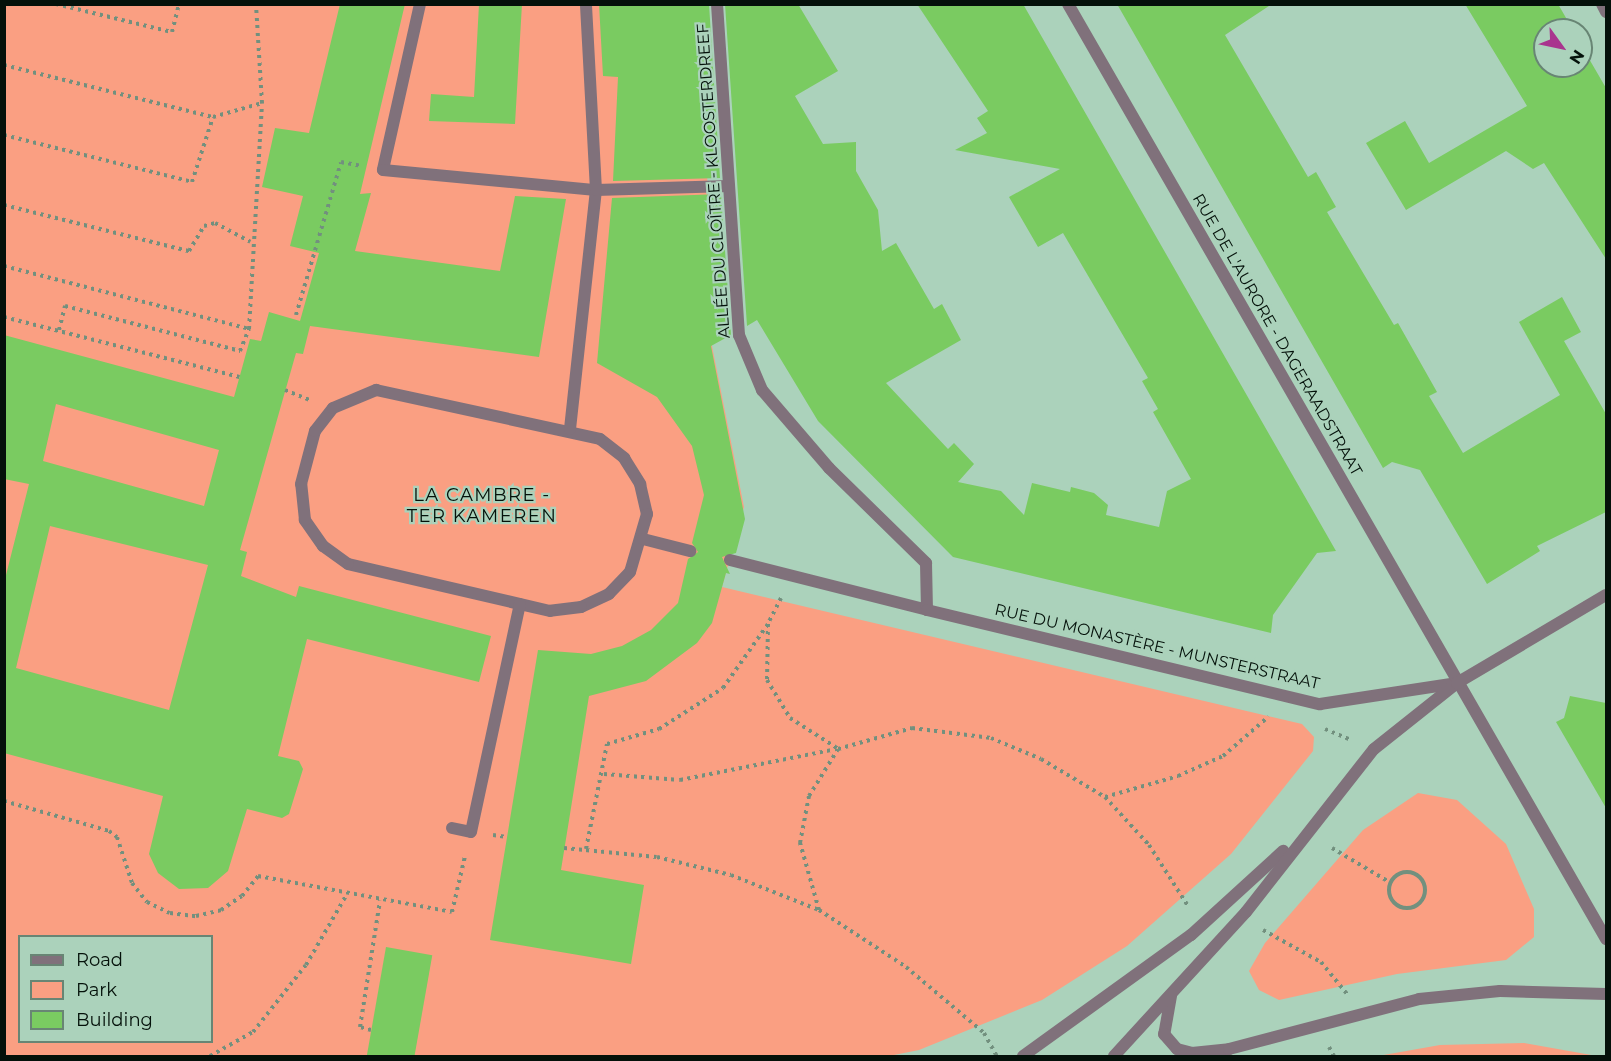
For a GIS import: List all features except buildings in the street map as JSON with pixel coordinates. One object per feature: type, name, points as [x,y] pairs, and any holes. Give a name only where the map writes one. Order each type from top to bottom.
[{"type":"street","points":[[420,4],[383,170],[596,190],[729,186]]},
{"type":"street","points":[[570,429],[596,190],[586,4]]},
{"type":"street","name":"ALLÉE DU CLOÎTRE - KLOOSTERDREEF","points":[[717,4],[739,335],[762,390],[829,468],[926,563],[927,610]]},
{"type":"street","name":"RUE DE L'AURORE - DAGERAADSTRAAT","points":[[1068,4],[1606,939]]},
{"type":"street","points":[[1602,4],[1606,12]]},
{"type":"street","points":[[375,390],[570,429],[600,439],[624,458],[640,484],[647,514],[643,539],[630,572],[609,594],[561,610],[520,604],[378,573],[348,564],[323,546],[305,520],[301,484],[315,431],[333,408],[375,390]]},
{"type":"street","points":[[643,539],[690,551]]},
{"type":"street","name":"RUE DU MONASTÈRE - MUNSTERSTRAAT","points":[[730,560],[927,610],[1320,704],[1457,683],[1606,595]]},
{"type":"street","points":[[452,828],[471,832],[520,604]]},
{"type":"street","points":[[1114,1056],[1246,912],[1302,834],[1374,748],[1457,683]]},
{"type":"street","points":[[1023,1056],[1191,935],[1302,834]]},
{"type":"street","points":[[1172,993],[1164,1034],[1177,1049],[1192,1053],[1229,1049],[1419,999],[1500,992],[1606,994]]},
{"type":"path","points":[[56,4],[172,32],[179,4]]},
{"type":"path","points":[[59,330],[65,306],[240,351],[249,329],[250,242],[262,103],[256,4]]},
{"type":"path","points":[[4,65],[213,117],[262,103]]},
{"type":"path","points":[[4,135],[192,182],[213,117]]},
{"type":"path","points":[[296,315],[341,162],[383,170]]},
{"type":"path","points":[[4,204],[189,251],[204,226],[215,224],[250,242]]},
{"type":"path","points":[[4,266],[249,329]]},
{"type":"path","points":[[4,317],[239,377]]},
{"type":"path","points":[[586,849],[604,774],[607,744],[659,729],[723,688],[768,624],[792,574]]},
{"type":"path","points":[[768,624],[767,680],[790,718],[838,748]]},
{"type":"path","points":[[1104,797],[1178,776],[1223,756],[1273,712]]},
{"type":"path","points":[[1313,724],[1374,748]]},
{"type":"path","points":[[604,774],[680,780],[838,748],[912,728],[991,738],[1041,759],[1104,797],[1149,845],[1188,907]]},
{"type":"path","points":[[819,910],[800,843],[809,796],[838,748]]},
{"type":"path","points":[[4,801],[109,831],[117,837],[132,883],[147,902],[170,913],[196,916],[221,910],[242,896],[258,876],[380,901],[452,912],[471,832],[507,837]]},
{"type":"path","points":[[564,848],[657,857],[731,875],[819,910],[906,967],[984,1033],[996,1056]]},
{"type":"path","points":[[1332,848],[1391,883]]},
{"type":"path","points":[[1399,874],[1416,874],[1424,883],[1423,900],[1402,908],[1392,901],[1391,883],[1399,874]]},
{"type":"path","points":[[210,1056],[253,1032],[306,965],[347,894]]},
{"type":"path","points":[[371,1030],[360,1027],[380,901]]},
{"type":"path","points":[[1263,930],[1321,962],[1347,993],[1356,1016]]},
{"type":"green space","points":[[5,5],[696,5],[709,206],[710,336],[744,507],[722,587],[1302,724],[1314,737],[1313,751],[1231,854],[1127,946],[1042,1000],[919,1050],[889,1056],[5,1056]]},
{"type":"green space","points":[[1418,793],[1457,800],[1506,844],[1534,909],[1534,937],[1506,960],[1397,974],[1279,1000],[1259,990],[1249,971],[1265,943],[1363,830]]},
{"type":"green space","points":[[1524,1043],[1597,1056],[1378,1056],[1440,1045]]},
{"type":"district","name":"LA CAMBRE - TER KAMEREN","points":[[482,506]]}]
